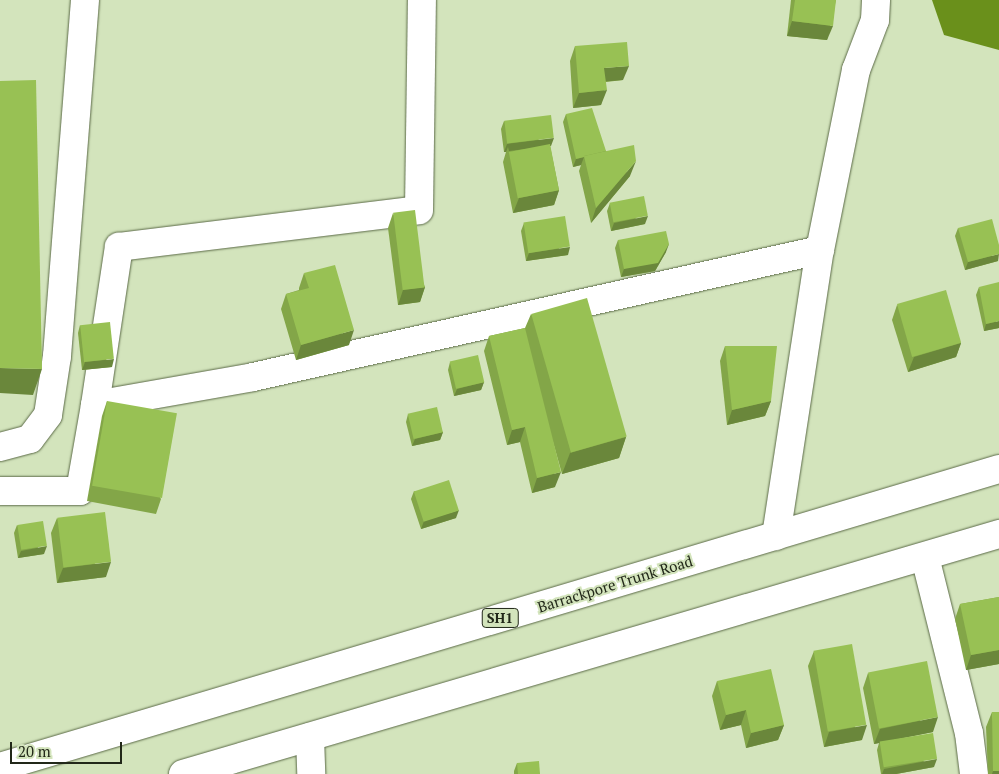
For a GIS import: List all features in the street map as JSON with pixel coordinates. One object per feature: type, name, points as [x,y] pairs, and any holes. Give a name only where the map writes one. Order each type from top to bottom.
[{"type":"street","points":[[0,447],[30,440],[48,415],[58,356],[85,0]]},
{"type":"street","points":[[0,491],[80,491],[96,405],[119,247],[418,210],[422,0]]},
{"type":"street","points":[[776,536],[820,250],[856,70],[875,20],[876,0]]},
{"type":"street","points":[[96,405],[253,377],[820,250]]},
{"type":"street","name":"Barrackpore Trunk Road","points":[[0,767],[999,469]]},
{"type":"street","points":[[183,774],[999,534]]},
{"type":"street","points":[[925,557],[969,733],[974,774]]},
{"type":"street","points":[[310,737],[311,774]]},
{"type":"shaded area","points":[[932,0],[999,0],[999,50],[944,35]]},
{"type":"building","points":[[795,0],[836,0],[833,26],[792,21]]},
{"type":"building","points":[[627,42],[629,66],[604,68],[607,90],[579,93],[575,46]]},
{"type":"building","points":[[36,80],[42,369],[0,368],[0,81]]},
{"type":"building","points":[[592,108],[606,151],[576,159],[566,114]]},
{"type":"building","points":[[551,115],[554,138],[507,144],[504,121]]},
{"type":"building","points":[[550,144],[559,190],[518,198],[509,152]]},
{"type":"building","points":[[634,145],[636,161],[596,208],[584,156]]},
{"type":"building","points":[[644,196],[648,216],[613,222],[610,203]]},
{"type":"building","points":[[415,210],[425,287],[403,290],[393,213]]},
{"type":"building","points":[[565,216],[570,247],[528,253],[524,223]]},
{"type":"building","points":[[992,219],[999,245],[999,254],[968,262],[958,228]]},
{"type":"building","points":[[666,231],[669,244],[658,263],[624,269],[618,240]]},
{"type":"building","points":[[335,265],[354,330],[301,345],[286,294],[309,288],[304,273]]},
{"type":"building","points":[[999,282],[999,321],[986,324],[979,287]]},
{"type":"building","points":[[946,290],[961,343],[912,357],[897,304]]},
{"type":"building","points":[[587,298],[627,436],[571,452],[531,314]]},
{"type":"building","points":[[110,322],[114,359],[84,362],[80,325]]},
{"type":"building","points":[[525,328],[561,472],[537,478],[525,427],[512,430],[489,336]]},
{"type":"building","points":[[725,346],[777,346],[771,401],[732,410]]},
{"type":"building","points":[[478,355],[484,382],[456,389],[450,362]]},
{"type":"building","points":[[107,401],[177,413],[162,498],[92,486]]},
{"type":"building","points":[[437,407],[443,432],[414,439],[408,414]]},
{"type":"building","points":[[449,480],[459,510],[424,522],[414,491]]},
{"type":"building","points":[[105,512],[111,562],[63,567],[57,518]]},
{"type":"building","points":[[43,521],[47,546],[21,550],[17,525]]},
{"type":"building","points":[[999,597],[999,650],[971,655],[960,604]]},
{"type":"building","points":[[852,644],[866,725],[828,732],[814,651]]},
{"type":"building","points":[[927,661],[938,717],[879,728],[868,672]]},
{"type":"building","points":[[771,669],[784,725],[751,733],[746,710],[726,715],[717,681]]},
{"type":"building","points":[[992,712],[999,712],[999,771],[993,771]]},
{"type":"building","points":[[933,733],[937,759],[884,767],[880,741]]},
{"type":"building","points":[[539,761],[540,774],[518,774],[517,763]]}]
